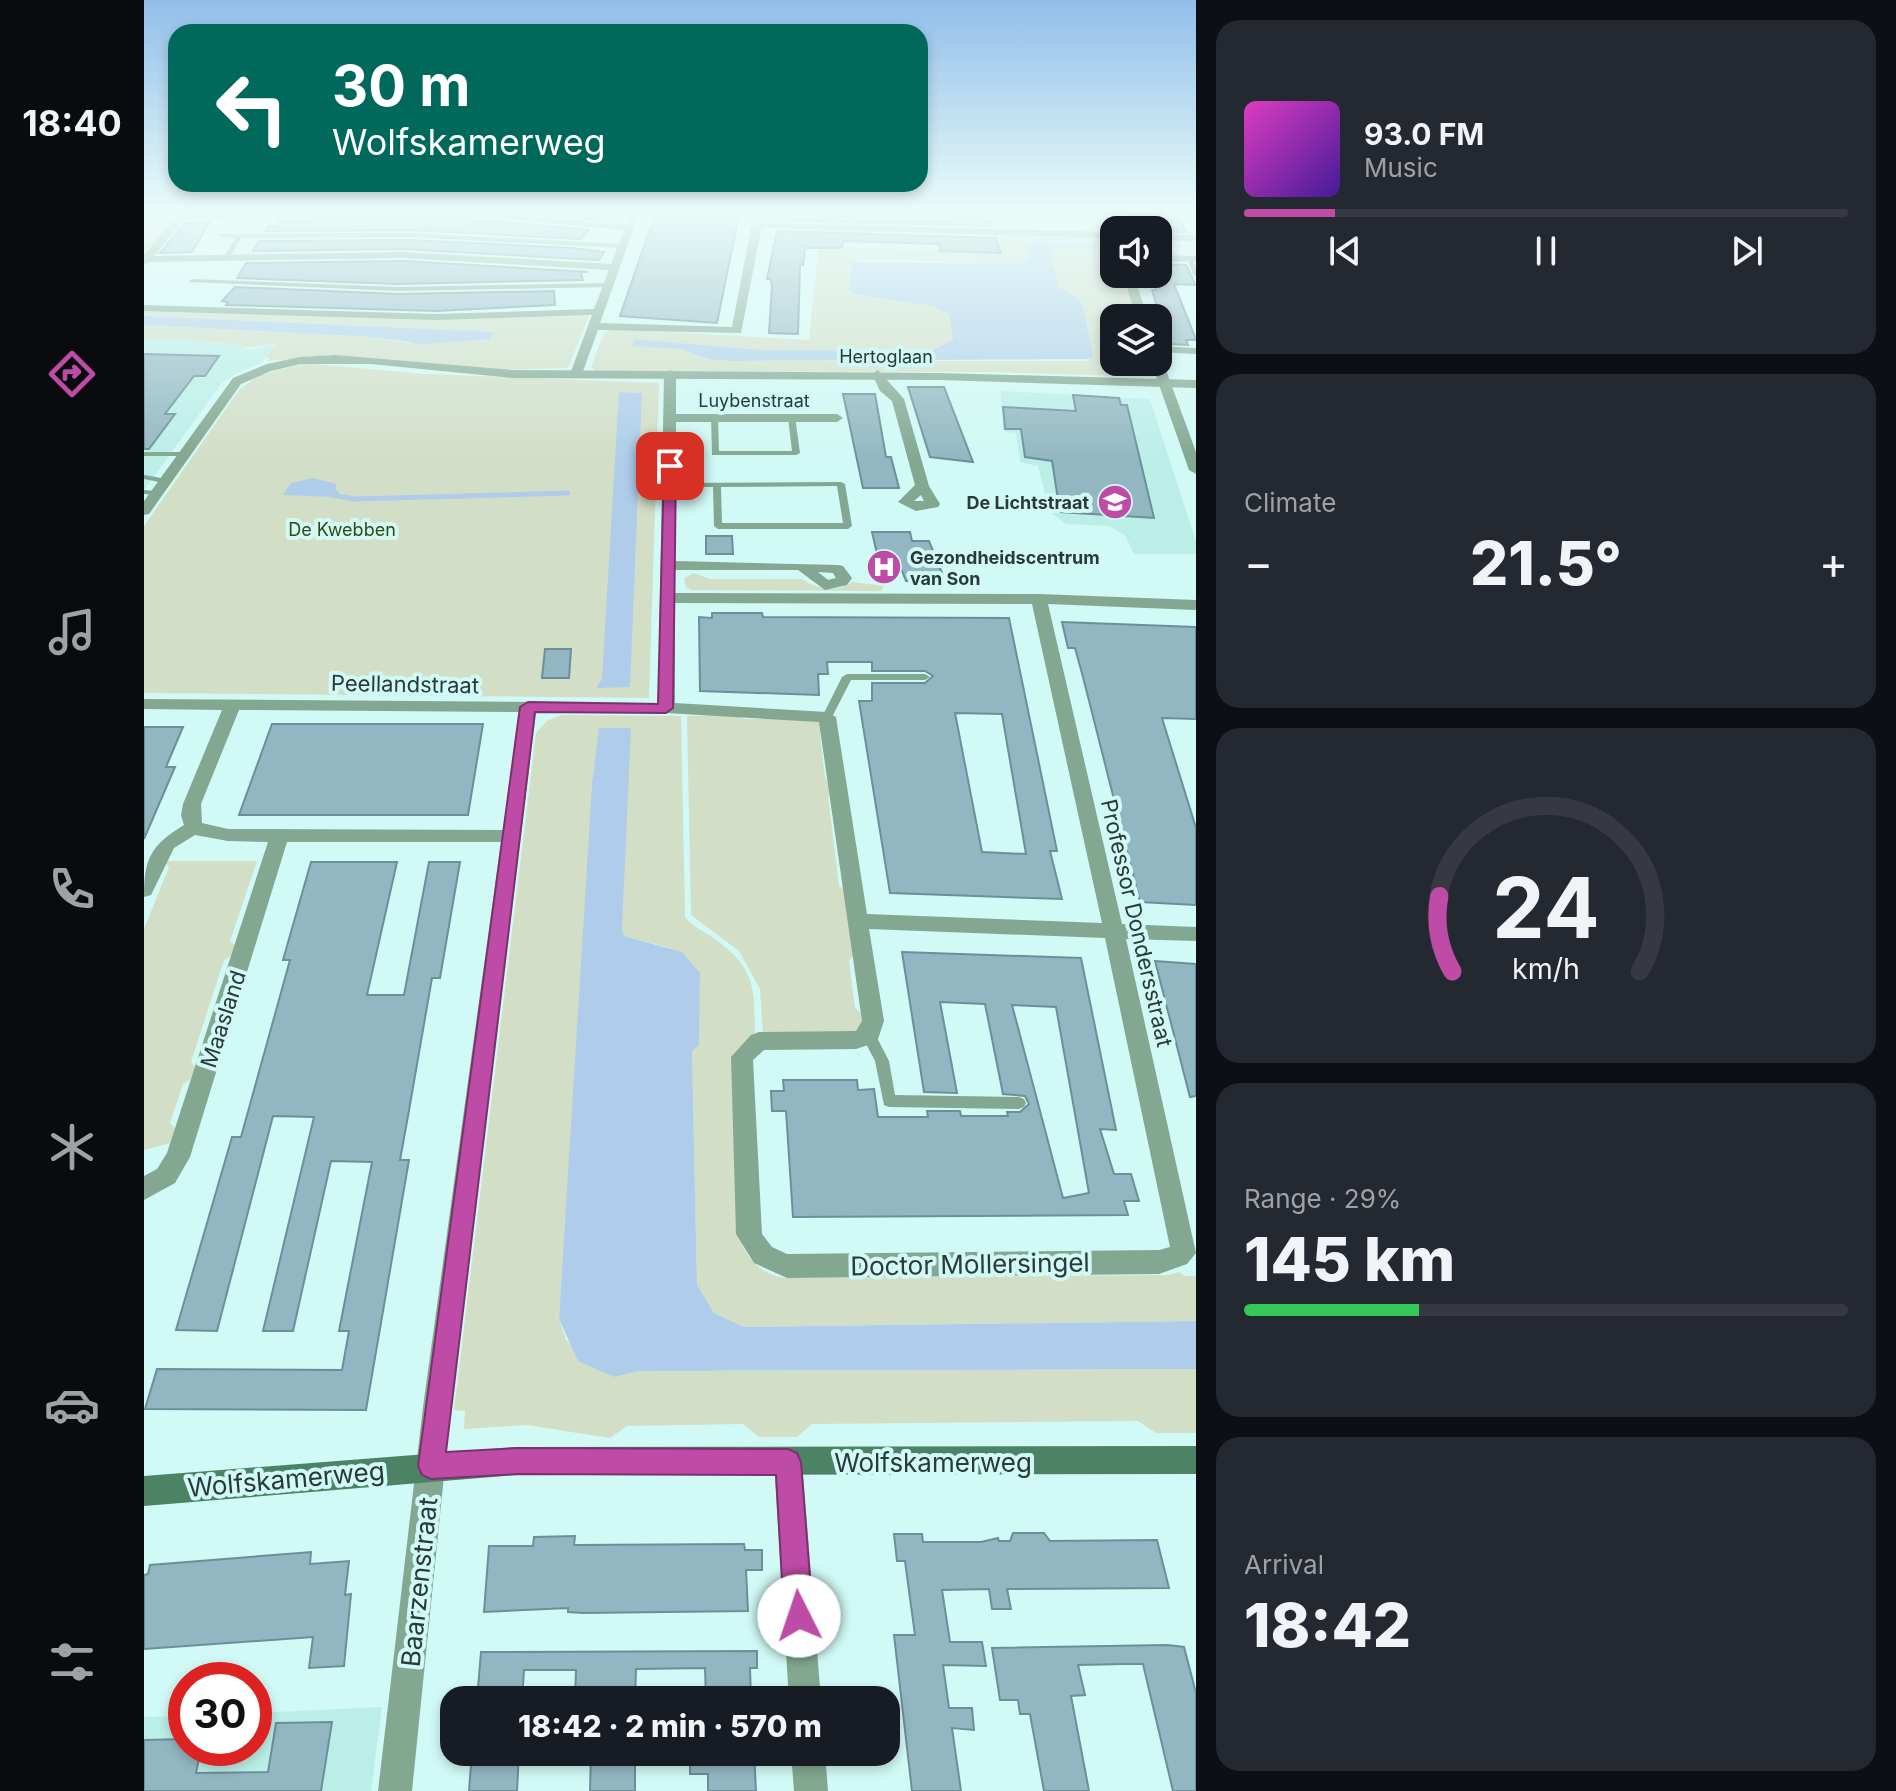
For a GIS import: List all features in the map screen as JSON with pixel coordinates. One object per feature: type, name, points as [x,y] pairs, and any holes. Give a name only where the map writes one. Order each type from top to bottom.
[{"type":"main road","name":"Wolfskamerweg","points":[[144,1491],[517,1461],[1195,1464]]},
{"type":"street","points":[[576,374],[605,294]]},
{"type":"street","points":[[593,326],[737,331],[744,294]]},
{"type":"street","points":[[144,308],[436,317],[598,312]]},
{"type":"street","points":[[1172,350],[1196,351]]},
{"type":"street","name":"Hertoglaan","points":[[144,511],[150,492],[164,481],[237,381],[279,364],[325,359],[490,374],[1009,375],[1196,384]]},
{"type":"street","points":[[666,708],[670,374]]},
{"type":"street","points":[[878,374],[884,388],[898,399],[922,486]]},
{"type":"street","points":[[1162,376],[1196,470]]},
{"type":"street","name":"Luybenstraat","points":[[670,418],[837,418]]},
{"type":"street","points":[[670,565],[802,566]]},
{"type":"street","points":[[669,598],[1039,599],[1196,605]]},
{"type":"street","name":"Professor Dondersstraat","points":[[1039,599],[1183,1233],[1185,1249],[1178,1256]]},
{"type":"street","name":"Peellandstraat","points":[[144,704],[666,708],[827,717]]},
{"type":"street","points":[[194,827],[190,815],[192,804],[232,705]]},
{"type":"street","name":"Baarzenstraat","points":[[395,1791],[431,1466],[528,707]]},
{"type":"street","points":[[827,717],[873,1021],[869,1036]]},
{"type":"street","points":[[144,890],[166,844],[194,827],[228,835],[511,836]]},
{"type":"street","name":"Maasland","points":[[144,1189],[166,1176],[178,1157],[280,835]]},
{"type":"street","points":[[858,921],[1196,934]]},
{"type":"street","name":"Doctor Mollersingel","points":[[869,1036],[856,1040],[759,1041],[742,1057],[749,1234],[762,1256],[787,1266],[1159,1262],[1178,1256]]},
{"type":"street","points":[[788,1462],[804,1686]]},
{"type":"street","points":[[809,1766],[811,1791]]},
{"type":"lane","points":[[714,418],[715,453],[796,453],[792,418]]},
{"type":"lane","points":[[144,454],[183,454]]},
{"type":"lane","points":[[144,479],[164,481]]},
{"type":"lane","points":[[670,485],[841,484],[848,526],[718,526],[717,485]]},
{"type":"lane","points":[[827,717],[847,677],[925,677]]},
{"type":"lane","points":[[869,1036],[882,1061],[889,1101],[1019,1103]]},
{"type":"shaded area","points":[[144,338],[243,344],[242,348],[250,349],[277,344],[260,364],[222,383],[144,490]]},
{"type":"shaded area","points":[[1000,391],[1150,399],[1196,542],[1196,554],[1134,554],[1125,535],[1109,526],[1066,524],[1050,512],[1038,466],[1020,462],[1016,433],[1005,432]]},
{"type":"shaded area","points":[[382,1707],[371,1791],[144,1791],[144,1717],[168,1716],[168,1766],[272,1766],[272,1712]]},
{"type":"green space","points":[[814,294],[854,294],[931,306],[949,314],[953,339],[932,351],[762,350],[634,339],[632,345],[680,349],[709,359],[728,361],[1087,361],[1093,355],[1083,306],[1067,294],[1128,294],[1132,304],[1100,304],[1100,375],[992,372],[596,371],[591,367],[604,333],[615,329],[809,340]]},
{"type":"green space","points":[[144,310],[446,319],[589,316],[568,368],[494,370],[329,355],[268,361],[270,358],[265,358],[276,344],[242,348],[242,344],[144,338],[144,325],[374,337],[407,343],[490,339],[493,332],[144,316]]},
{"type":"green space","name":"De Kwebben","points":[[303,363],[425,374],[659,383],[649,698],[144,693],[144,526],[239,390],[258,376]]},
{"type":"green space","points":[[694,573],[710,579],[802,579],[827,588],[841,588],[852,582],[884,586],[881,591],[691,590],[686,587],[684,578]]},
{"type":"green space","points":[[562,715],[681,716],[685,917],[739,960],[753,993],[755,1037],[746,1042],[740,1239],[757,1265],[784,1278],[1169,1275],[1179,1272],[1184,1276],[1196,1276],[1196,1321],[744,1327],[714,1313],[697,1285],[692,1050],[699,1045],[670,948],[624,936],[599,728],[559,1319],[566,1340],[614,1377],[639,1371],[1196,1369],[1196,1433],[1156,1433],[1138,1421],[812,1424],[797,1437],[759,1437],[743,1424],[627,1426],[610,1438],[527,1425],[464,1429],[465,1411],[454,1410],[536,733],[547,721]]},
{"type":"green space","points":[[737,715],[745,719],[817,719],[825,729],[820,735],[825,777],[833,791],[828,796],[839,886],[847,892],[855,953],[849,961],[855,1008],[864,1016],[857,1032],[763,1035],[760,989],[739,951],[691,915],[687,716]]},
{"type":"green space","points":[[164,861],[257,861],[230,941],[236,946],[232,956],[224,960],[191,1062],[196,1067],[191,1079],[183,1084],[170,1123],[178,1131],[174,1142],[144,1150],[144,929],[169,867]]},
{"type":"water","points":[[854,294],[1069,294],[1080,300],[1083,306],[1093,355],[1090,359],[728,361],[709,359],[680,349],[632,346],[634,339],[762,350],[932,351],[953,339],[949,314],[931,306]]},
{"type":"water","points":[[144,316],[494,332],[490,339],[422,344],[374,337],[144,325]]},
{"type":"water","points":[[619,392],[642,393],[630,687],[596,688],[602,679]]},
{"type":"water","points":[[313,478],[337,484],[335,489],[340,493],[334,497],[283,495],[291,483]]},
{"type":"water","points":[[599,728],[631,728],[624,936],[682,952],[700,973],[699,1045],[692,1051],[697,1285],[714,1313],[744,1327],[1196,1321],[1196,1369],[639,1371],[614,1377],[578,1361],[559,1319],[592,785]]},
{"type":"building","points":[[229,294],[554,294],[555,305],[436,311],[226,305],[228,302],[222,301]]},
{"type":"building","points":[[628,294],[723,294],[717,323],[620,316]]},
{"type":"building","points":[[772,294],[799,294],[798,334],[769,333]]},
{"type":"building","points":[[1153,294],[1178,294],[1195,337],[1195,340],[1186,340],[1188,345],[1172,344],[1172,304],[1156,304]]},
{"type":"building","points":[[144,354],[219,356],[205,376],[194,376],[165,414],[175,414],[149,449],[144,449]]},
{"type":"building","points":[[908,387],[944,387],[973,462],[930,457]]},
{"type":"building","points":[[843,394],[875,394],[886,457],[891,457],[899,488],[863,488]]},
{"type":"building","points":[[1073,395],[1119,398],[1121,405],[1127,405],[1154,518],[1060,512],[1052,461],[1025,457],[1021,429],[1005,429],[1003,407],[1076,411]]},
{"type":"building","points":[[872,532],[910,532],[912,541],[929,541],[945,580],[906,581],[902,571],[881,571]]},
{"type":"building","points":[[706,536],[732,536],[733,554],[706,554]]},
{"type":"building","points":[[712,613],[762,613],[763,617],[1009,618],[1057,851],[1050,851],[1062,899],[890,893],[859,701],[872,701],[872,683],[925,683],[933,676],[925,671],[872,671],[872,662],[827,662],[828,674],[818,674],[819,695],[700,691],[699,617],[712,618]],"holes":[[[955,713],[1002,714],[1026,854],[982,852]]]},
{"type":"building","points":[[1062,622],[1196,627],[1196,719],[1162,718],[1196,828],[1196,905],[1140,902],[1075,648],[1068,648]]},
{"type":"building","points":[[545,649],[571,649],[569,678],[542,678]]},
{"type":"building","points":[[272,724],[483,724],[468,815],[239,815]]},
{"type":"building","points":[[144,727],[183,727],[166,767],[175,767],[144,839]]},
{"type":"building","points":[[311,862],[397,862],[367,995],[404,995],[429,862],[460,862],[440,978],[432,978],[400,1160],[409,1160],[366,1410],[145,1409],[157,1369],[342,1370],[349,1331],[339,1331],[372,1162],[331,1161],[293,1331],[263,1331],[314,1117],[273,1116],[217,1331],[176,1330],[232,1137],[241,1137],[290,960],[283,960]]},
{"type":"building","points":[[902,952],[1081,958],[1116,1130],[1100,1129],[1114,1174],[1131,1174],[1139,1201],[1124,1201],[1128,1215],[793,1217],[786,1111],[772,1111],[771,1091],[784,1091],[783,1080],[857,1080],[858,1090],[874,1089],[878,1117],[928,1117],[927,1111],[960,1111],[961,1116],[1008,1116],[1007,1112],[1020,1112],[1029,1104],[1025,1096],[1003,1094],[985,1004],[940,1002],[957,1093],[924,1092]],"holes":[[[1012,1005],[1056,1007],[1089,1193],[1063,1198]]]},
{"type":"building","points":[[1155,961],[1196,964],[1196,1096],[1190,1097]]},
{"type":"building","points":[[1013,1533],[1044,1533],[1050,1541],[1157,1540],[1169,1588],[1007,1589],[1011,1609],[992,1609],[989,1589],[942,1590],[950,1642],[982,1642],[986,1666],[943,1665],[949,1708],[972,1708],[974,1730],[952,1728],[961,1791],[912,1791],[894,1635],[915,1635],[905,1561],[897,1561],[894,1534],[922,1534],[923,1542],[981,1542],[998,1538],[999,1541],[1010,1541]]},
{"type":"building","points":[[575,1536],[574,1545],[744,1544],[745,1550],[762,1550],[762,1570],[746,1570],[748,1611],[583,1613],[568,1612],[568,1608],[484,1612],[489,1546],[533,1546],[534,1537]]},
{"type":"building","points":[[311,1552],[310,1564],[349,1561],[345,1595],[351,1594],[344,1666],[309,1668],[313,1637],[144,1649],[144,1575],[148,1574],[150,1565]]},
{"type":"building","points":[[1184,1647],[1196,1693],[1196,1791],[1173,1791],[1143,1664],[1124,1664],[1078,1665],[1085,1695],[1071,1696],[1089,1791],[1044,1791],[1030,1714],[1020,1714],[1018,1700],[1000,1700],[992,1648]]},
{"type":"building","points":[[757,1651],[757,1668],[750,1668],[751,1686],[706,1686],[705,1668],[636,1669],[635,1686],[575,1686],[576,1670],[524,1670],[523,1686],[478,1686],[481,1652]]},
{"type":"building","points":[[332,1722],[321,1791],[144,1791],[144,1740],[168,1739],[168,1766],[197,1766],[196,1773],[268,1772],[269,1766],[272,1766],[276,1723]]},
{"type":"building","points":[[471,1766],[518,1766],[517,1791],[469,1791]]},
{"type":"building","points":[[591,1766],[635,1766],[635,1791],[590,1791]]},
{"type":"building","points":[[690,1766],[755,1766],[756,1791],[708,1791],[708,1774],[690,1774]]},
{"type":"waterway","points":[[327,494],[354,499],[568,493]]},
{"type":"place","name":"De Lichtstraat","points":[[1115,502]]},
{"type":"place","name":"Gezondheidscentrum van Son","points":[[884,567]]},
{"type":"route","points":[[670,466],[666,708],[528,707],[431,1466],[517,1461],[788,1462],[799,1616]]}]
